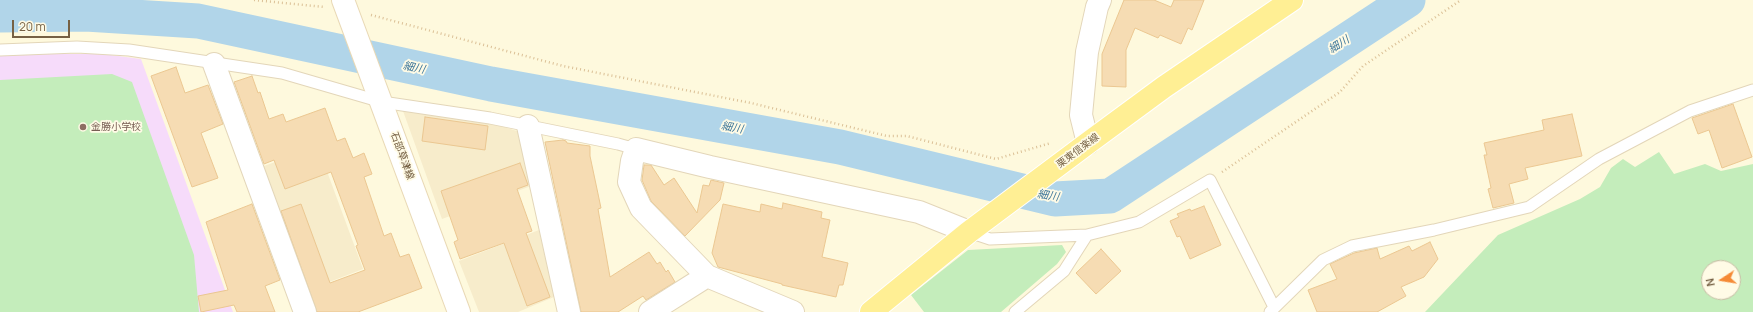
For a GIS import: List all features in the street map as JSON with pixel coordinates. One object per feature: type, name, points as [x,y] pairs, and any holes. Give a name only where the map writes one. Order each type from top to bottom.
[{"type":"main road","name":"栗東信楽線","points":[[871,312],[977,227],[1062,150],[1088,143],[1164,87],[1292,0]]},
{"type":"street","points":[[1088,143],[1081,115],[1087,52],[1097,7],[1100,0]]},
{"type":"street","name":"石部草津線","points":[[346,8],[459,312]]},
{"type":"street","points":[[214,64],[305,312]]},
{"type":"street","points":[[528,126],[569,312]]},
{"type":"street","points":[[793,312],[707,276],[641,208],[629,182],[632,161],[636,150],[919,212],[977,227]]},
{"type":"street","points":[[650,312],[707,276]]},
{"type":"lane","points":[[0,50],[78,47],[129,50],[214,64],[282,73],[380,98],[490,118],[618,144],[636,150]]},
{"type":"lane","points":[[977,227],[990,238],[1086,235],[1139,222],[1210,180],[1272,309],[1323,260],[1352,246],[1434,230],[1529,207],[1599,159],[1690,111],[1753,90]]},
{"type":"lane","points":[[1015,312],[1064,271],[1086,235]]},
{"type":"path","points":[[254,0],[346,8],[444,36],[563,66],[751,103],[887,136],[907,136],[996,160],[1062,150]]},
{"type":"path","points":[[1210,180],[1340,92],[1363,66],[1461,0]]},
{"type":"shaded area","name":"金勝小学校","points":[[36,54],[103,54],[141,59],[233,312],[0,312],[0,56]]},
{"type":"shaded area","points":[[403,111],[498,125],[520,132],[531,186],[442,219]]},
{"type":"shaded area","points":[[318,147],[363,269],[306,291],[261,167]]},
{"type":"shaded area","points":[[539,230],[554,297],[518,312],[479,312],[459,261]]},
{"type":"green space","name":"金勝小学校","points":[[112,74],[132,82],[194,255],[199,312],[0,312],[0,80]]},
{"type":"green space","points":[[1659,152],[1674,174],[1705,164],[1721,171],[1753,164],[1753,312],[1425,312],[1498,235],[1580,199],[1600,187],[1611,168],[1623,159],[1635,167]]},
{"type":"green space","points":[[1062,245],[1066,252],[1057,264],[1001,312],[924,312],[911,295],[968,250]]},
{"type":"building","points":[[1124,0],[1154,0],[1171,7],[1174,0],[1204,0],[1192,30],[1188,28],[1181,44],[1160,35],[1158,38],[1135,28],[1126,50],[1126,87],[1102,86],[1102,54]]},
{"type":"building","points":[[176,67],[185,93],[208,85],[223,124],[201,133],[218,178],[192,187],[151,76]]},
{"type":"building","points":[[252,76],[258,93],[260,92],[269,119],[283,114],[286,122],[325,108],[337,141],[345,138],[353,158],[364,153],[372,174],[364,177],[384,236],[391,233],[400,257],[409,254],[422,288],[358,312],[317,312],[281,211],[301,204],[330,283],[365,270],[356,246],[358,245],[331,172],[285,189],[274,160],[264,164],[234,82]]},
{"type":"building","points":[[1733,104],[1752,157],[1722,168],[1709,130],[1698,134],[1692,118]]},
{"type":"building","points":[[1572,114],[1582,156],[1525,168],[1528,179],[1509,184],[1514,203],[1493,208],[1488,189],[1491,188],[1484,155],[1487,155],[1484,143],[1544,130],[1542,120]]},
{"type":"building","points":[[425,117],[488,126],[485,150],[422,141]]},
{"type":"building","points":[[563,140],[567,143],[590,146],[590,156],[601,208],[598,209],[610,277],[649,252],[657,264],[660,262],[666,272],[668,270],[675,282],[646,300],[643,296],[618,312],[581,312],[545,142]]},
{"type":"building","points":[[520,163],[528,185],[517,189],[532,231],[526,233],[550,297],[527,306],[504,243],[460,259],[454,242],[458,240],[441,191]]},
{"type":"building","points":[[644,165],[651,165],[664,185],[674,178],[697,213],[703,185],[709,186],[711,180],[724,183],[720,200],[685,236],[651,201],[642,180]]},
{"type":"building","points":[[783,203],[822,212],[821,218],[830,220],[822,257],[848,263],[843,285],[839,285],[836,297],[782,285],[718,267],[712,253],[723,204],[760,212],[761,204],[782,209]]},
{"type":"building","points":[[252,204],[280,280],[265,286],[275,312],[237,312],[234,305],[201,312],[198,296],[228,290],[206,222]]},
{"type":"building","points":[[1204,206],[1221,245],[1190,259],[1180,236],[1177,237],[1170,221],[1179,217],[1177,214]]},
{"type":"building","points":[[1430,242],[1438,259],[1424,277],[1401,287],[1406,296],[1377,312],[1317,312],[1308,290],[1337,279],[1330,264],[1354,253],[1377,248],[1380,259],[1409,246],[1412,251]]},
{"type":"building","points":[[1101,249],[1121,271],[1096,294],[1076,273]]},
{"type":"waterway","name":"細川","points":[[0,15],[86,14],[198,21],[491,84],[840,147],[1055,199],[1110,196],[1408,0]]},
{"type":"place","name":"金勝小学校","points":[[83,127]]}]
